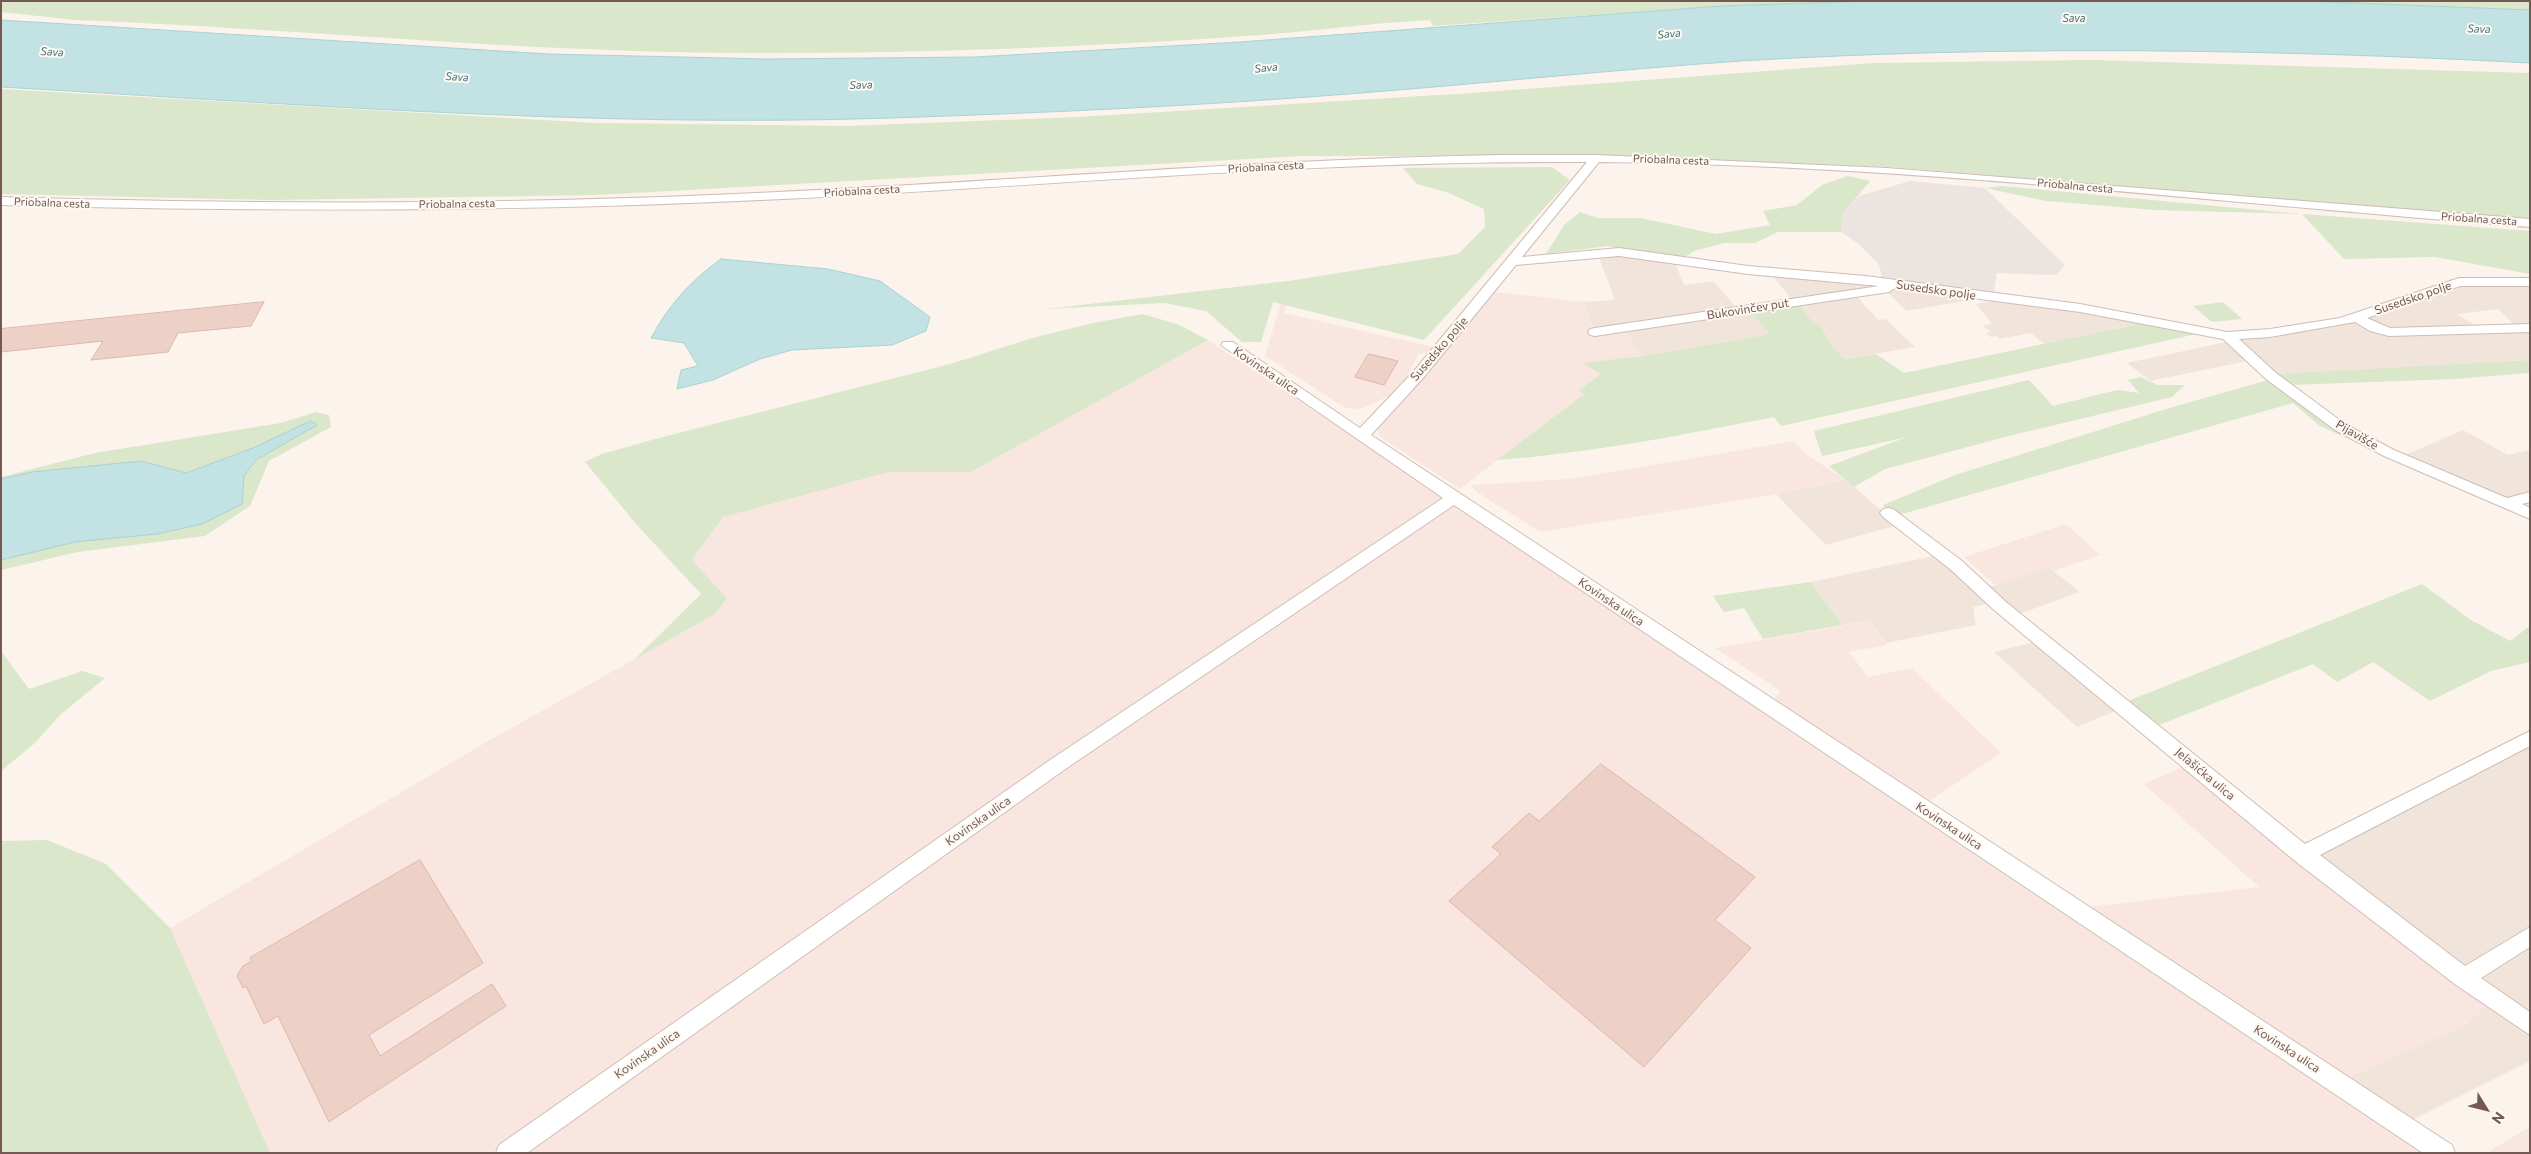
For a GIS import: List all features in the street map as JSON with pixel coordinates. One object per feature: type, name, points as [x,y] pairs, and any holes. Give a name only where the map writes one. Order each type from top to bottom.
[{"type":"street","name":"Priobalna cesta","points":[[1,201],[180,207],[592,202],[785,196],[1327,164],[1495,158],[1597,158],[1833,167],[2335,210],[2530,223]]},
{"type":"street","name":"Susedsko polje","points":[[1361,436],[1419,374],[1597,158]]},
{"type":"street","name":"Susedsko polje","points":[[1514,261],[1536,261],[1619,252],[1748,270],[1901,285],[2111,313],[2227,336],[2309,328],[2356,317],[2459,282],[2530,282]]},
{"type":"street","name":"Bukovinčev put","points":[[1595,332],[1901,285]]},
{"type":"street","name":"Susedsko polje","points":[[2356,317],[2375,328],[2388,332],[2530,328]]},
{"type":"street","name":"Pijavišće","points":[[2227,336],[2271,376],[2340,427],[2389,453],[2530,514]]},
{"type":"street","name":"Kovinska ulica","points":[[1228,345],[1454,498],[2444,1153]]},
{"type":"street","points":[[2507,503],[2530,497]]},
{"type":"street","name":"Kovinska ulica","points":[[507,1153],[1057,765],[1454,498]]},
{"type":"street","name":"Jelašićka ulica","points":[[1888,513],[1956,565],[2000,606],[2302,855],[2463,978],[2530,1025]]},
{"type":"street","points":[[2302,855],[2529,738]]},
{"type":"street","points":[[2463,978],[2530,936]]},
{"type":"shaded area","points":[[1910,181],[1985,188],[2065,265],[2056,275],[1997,273],[1993,296],[1883,281],[1879,265],[1859,244],[1841,232],[1843,214],[1859,196]]},
{"type":"shaded area","points":[[1598,255],[1675,263],[1684,285],[1713,281],[1741,313],[1750,312],[1770,334],[1642,356],[1623,327],[1594,330],[1583,302],[1615,300]]},
{"type":"shaded area","points":[[1772,275],[1875,285],[1876,287],[1853,292],[1878,320],[1885,319],[1915,347],[1845,359],[1834,348],[1820,325],[1815,325],[1796,300],[1792,300]]},
{"type":"shaded area","points":[[2530,284],[2530,360],[2273,374],[2257,359],[2150,381],[2127,363],[2250,337],[2307,331],[2348,323],[2457,285]],"holes":[[[2498,309],[2522,332],[2476,326],[2457,314]]]},
{"type":"shaded area","points":[[1906,288],[1976,299],[1906,311],[1887,291]]},
{"type":"shaded area","points":[[1493,292],[1583,302],[1595,332],[1623,327],[1642,356],[1583,363],[1602,374],[1580,390],[1584,394],[1460,489],[1379,436],[1378,428]]},
{"type":"shaded area","points":[[1282,299],[1288,299],[1284,313],[1433,347],[1426,353],[1419,354],[1407,377],[1389,396],[1361,409],[1345,408],[1265,356]]},
{"type":"shaded area","points":[[1992,301],[2088,312],[2144,323],[2044,344],[2031,333],[2000,339],[1997,336],[1990,337],[1986,333],[1990,332],[1983,326],[1992,323],[1976,304]]},
{"type":"shaded area","points":[[1208,340],[2426,1153],[270,1153],[170,928],[490,740],[715,614],[727,598],[692,560],[723,517],[889,472],[971,472]]},
{"type":"shaded area","points":[[2463,430],[2508,455],[2530,450],[2530,506],[2521,507],[2403,456]]},
{"type":"shaded area","points":[[1794,441],[1807,455],[1846,480],[1766,496],[1540,532],[1477,492],[1471,485],[1569,479]]},
{"type":"shaded area","points":[[1846,480],[1898,525],[1826,545],[1776,494]]},
{"type":"shaded area","points":[[2066,524],[2100,555],[2053,571],[2048,567],[1995,585],[1964,557]]},
{"type":"shaded area","points":[[1938,555],[1981,590],[2048,567],[2080,592],[2019,614],[2003,600],[1973,607],[1976,625],[1886,643],[1870,621],[1842,625],[1811,582]]},
{"type":"shaded area","points":[[1870,621],[1887,645],[1849,652],[1868,677],[1912,668],[2001,753],[1928,802],[1774,699],[1781,691],[1715,648]]},
{"type":"shaded area","points":[[2039,641],[2120,709],[2077,727],[1994,652]]},
{"type":"shaded area","points":[[2530,742],[2530,1061],[2412,1120],[2347,1078],[2468,1023],[2319,854]]},
{"type":"shaded area","points":[[2186,765],[2491,1002],[2468,1023],[2347,1078],[2089,907],[2259,887],[2144,784]]},
{"type":"shaded area","points":[[2530,1127],[2530,1153],[2489,1153],[2491,1150]]},
{"type":"green space","points":[[1,1],[1871,1],[1721,6],[1433,26],[1430,20],[1246,36],[1067,46],[948,51],[769,53],[595,50],[75,20],[1,12]]},
{"type":"green space","points":[[2304,1],[2530,1],[2530,10]]},
{"type":"green space","points":[[2092,60],[2530,73],[2530,219],[2333,205],[1892,167],[1610,156],[1302,156],[597,195],[271,200],[1,194],[1,89],[596,123],[847,126],[1079,117],[1472,93],[1874,63]]},
{"type":"green space","points":[[1552,167],[1570,180],[1424,340],[1273,302],[1261,342],[1242,342],[1206,311],[1164,303],[1046,309],[1288,281],[1458,254],[1485,227],[1484,209],[1449,193],[1417,184],[1403,168]]},
{"type":"green space","points":[[1848,176],[1870,181],[1843,214],[1841,232],[1778,232],[1755,243],[1724,243],[1694,251],[1680,261],[1608,246],[1546,254],[1564,225],[1580,212],[1598,218],[1640,218],[1716,234],[1770,225],[1763,211],[1797,205],[1822,185]]},
{"type":"green space","points":[[2002,186],[2302,214],[2155,210],[2046,201],[1985,188]]},
{"type":"green space","points":[[2302,214],[2530,231],[2530,274],[2435,257],[2344,259]]},
{"type":"green space","points":[[2223,302],[2242,319],[2212,322],[2193,306]]},
{"type":"green space","points":[[1799,304],[1815,325],[1820,325],[1834,348],[1845,359],[1876,354],[1904,373],[2144,323],[2201,333],[1781,426],[1774,417],[1602,448],[1497,460],[1584,394],[1579,390],[1601,374],[1582,363],[1642,356],[1770,334],[1750,312]]},
{"type":"green space","points":[[1142,314],[1177,324],[1208,340],[971,472],[889,472],[723,517],[692,560],[727,598],[715,614],[635,659],[701,594],[638,526],[585,462],[602,454],[659,438],[950,364],[1036,337],[1093,323]]},
{"type":"green space","points":[[2530,360],[2530,373],[2454,379],[2290,385],[2273,374]]},
{"type":"green space","points":[[2140,377],[2158,385],[2185,385],[2172,397],[2009,436],[1885,469],[1854,487],[1829,466],[1907,437],[1822,456],[1814,431],[2029,380],[2053,406],[2117,390],[2139,393],[2128,380]]},
{"type":"green space","points":[[2272,379],[2404,464],[2320,426],[2293,403],[1895,516],[1883,505],[1955,475],[2176,406]]},
{"type":"green space","points":[[316,412],[329,415],[331,427],[269,461],[250,506],[205,536],[78,552],[1,570],[1,477],[95,453],[281,423]]},
{"type":"green space","points":[[1811,582],[1842,625],[1763,639],[1744,608],[1724,612],[1713,596]]},
{"type":"green space","points":[[2422,584],[2471,620],[2510,641],[2530,626],[2530,662],[2491,671],[2430,701],[2373,662],[2337,682],[2313,664],[2159,725],[2128,701]]},
{"type":"green space","points":[[1,651],[29,689],[82,671],[105,678],[60,715],[35,743],[1,771]]},
{"type":"green space","points":[[47,840],[106,864],[170,928],[270,1153],[1,1153],[1,841]]},
{"type":"water","name":"Sava","points":[[1871,1],[2304,1],[2530,10],[2530,63],[2333,55],[2136,51],[2037,51],[1840,56],[1741,61],[1348,94],[1177,106],[948,116],[780,120],[668,120],[446,113],[1,87],[1,20],[549,54],[767,59],[975,57],[1240,42],[1721,6]]},
{"type":"water","points":[[721,259],[828,269],[880,281],[930,317],[926,331],[892,345],[792,350],[760,359],[713,380],[677,389],[681,370],[698,366],[684,343],[651,338],[681,294]]},
{"type":"water","points":[[311,421],[317,425],[256,460],[244,476],[242,504],[202,524],[157,534],[75,542],[1,560],[1,479],[32,472],[141,461],[186,473],[253,448]]},
{"type":"building","points":[[264,302],[251,326],[178,333],[168,352],[91,360],[103,341],[1,352],[1,329]]},
{"type":"building","points":[[1369,354],[1398,361],[1384,385],[1355,377]]},
{"type":"building","points":[[1601,764],[1755,877],[1715,920],[1751,948],[1644,1067],[1449,901],[1501,854],[1492,847],[1529,813],[1539,821]]},
{"type":"building","points":[[420,860],[483,963],[369,1035],[380,1056],[492,984],[506,1006],[329,1122],[278,1016],[264,1024],[246,986],[243,988],[237,976],[243,966],[252,961],[250,958]]}]
